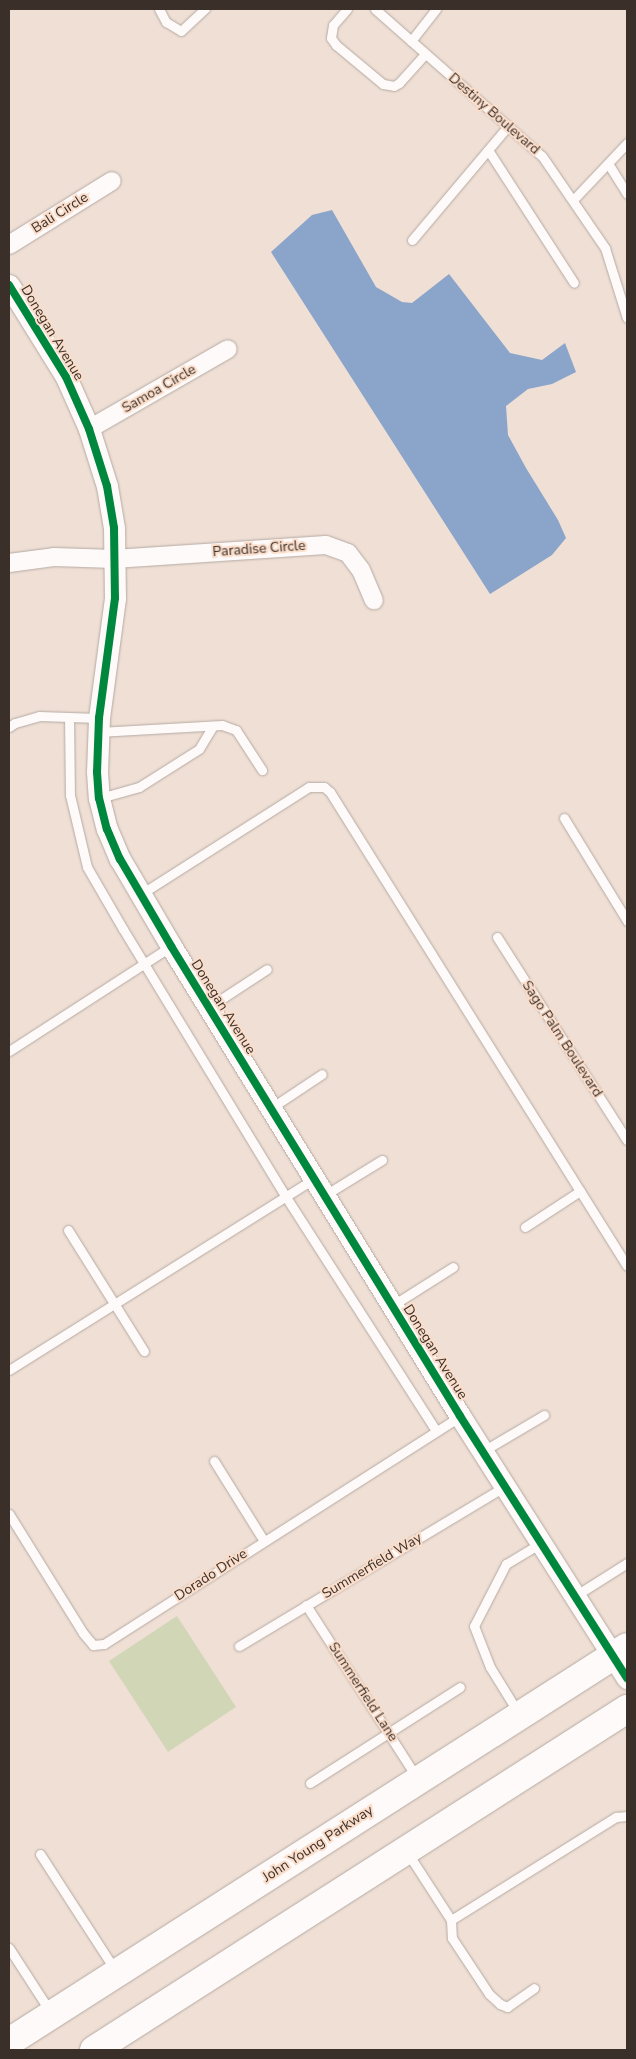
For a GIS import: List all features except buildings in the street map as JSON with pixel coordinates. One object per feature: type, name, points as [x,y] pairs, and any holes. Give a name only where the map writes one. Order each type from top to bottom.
[{"type":"highway","name":"John Young Parkway","points":[[9,2042],[418,1779],[620,1652]]},
{"type":"highway","points":[[94,2050],[627,1709]]},
{"type":"street","name":"Bali Circle","points":[[9,245],[112,182]]},
{"type":"street","name":"Donegan Avenue","points":[[9,285],[66,377],[89,429],[107,486],[114,528],[115,598],[98,725],[99,798],[107,829],[120,859],[208,1007],[460,1416],[575,1596],[620,1652],[627,1678]]},
{"type":"street","name":"Samoa Circle","points":[[89,429],[228,349]]},
{"type":"street","name":"Paradise Circle","points":[[9,563],[54,557],[114,559],[326,545],[348,552],[361,570],[374,600]]},
{"type":"lane","points":[[159,9],[166,22],[181,31],[205,9]]},
{"type":"lane","points":[[347,9],[333,25],[332,38],[336,45],[384,84],[394,86],[399,83],[425,54]]},
{"type":"lane","name":"Destiny Boulevard","points":[[375,9],[542,156],[605,248],[627,318]]},
{"type":"lane","points":[[411,41],[436,9]]},
{"type":"lane","points":[[412,240],[508,126]]},
{"type":"lane","points":[[573,200],[609,165],[627,143]]},
{"type":"lane","points":[[488,150],[574,283]]},
{"type":"lane","points":[[609,165],[627,194]]},
{"type":"lane","points":[[9,727],[15,723],[38,716],[69,717],[98,725],[222,725],[236,730],[262,770]]},
{"type":"lane","points":[[69,717],[70,794],[87,866],[144,964],[286,1197],[436,1432]]},
{"type":"lane","points":[[99,798],[139,787],[199,749],[213,726]]},
{"type":"lane","points":[[140,895],[309,787],[324,787],[343,809],[627,1266]]},
{"type":"lane","points":[[564,818],[627,921]]},
{"type":"lane","name":"Sago Palm Boulevard","points":[[498,937],[627,1139]]},
{"type":"lane","points":[[9,1051],[171,946]]},
{"type":"lane","points":[[208,1007],[267,969]]},
{"type":"lane","points":[[271,1108],[322,1074]]},
{"type":"lane","points":[[9,1370],[286,1197],[320,1187],[382,1160]]},
{"type":"lane","points":[[525,1226],[580,1191]]},
{"type":"lane","points":[[68,1230],[144,1351]]},
{"type":"lane","points":[[392,1306],[453,1268]]},
{"type":"lane","points":[[483,1451],[544,1415]]},
{"type":"lane","name":"Dorado Drive","points":[[9,1514],[83,1634],[93,1645],[104,1644],[460,1416]]},
{"type":"lane","points":[[214,1461],[264,1541]]},
{"type":"lane","name":"Summerfield Way","points":[[239,1646],[505,1485]]},
{"type":"lane","points":[[519,1715],[490,1667],[474,1626],[506,1564],[541,1543]]},
{"type":"lane","points":[[575,1596],[627,1563]]},
{"type":"lane","name":"Summerfield Lane","points":[[306,1605],[390,1732],[418,1779]]},
{"type":"lane","points":[[310,1783],[460,1687]]},
{"type":"lane","points":[[451,1920],[616,1817],[627,1816]]},
{"type":"lane","points":[[406,1850],[451,1920],[452,1938],[489,1994],[500,2004],[507,2007],[534,1988]]},
{"type":"lane","points":[[40,1854],[117,1973]]},
{"type":"lane","points":[[9,1948],[52,2014]]},
{"type":"green space","points":[[177,1616],[236,1707],[168,1752],[109,1661]]},
{"type":"water","points":[[332,210],[376,287],[402,302],[412,303],[449,274],[510,353],[542,360],[565,343],[576,372],[552,384],[528,389],[506,406],[508,435],[558,520],[566,538],[552,555],[490,594],[271,252],[312,215]]},
{"type":"cycle path","points":[[9,285],[66,377],[89,429],[107,486],[114,528],[115,598],[99,718],[97,772],[99,798],[107,829],[120,859],[171,946],[460,1416],[627,1678]]}]
